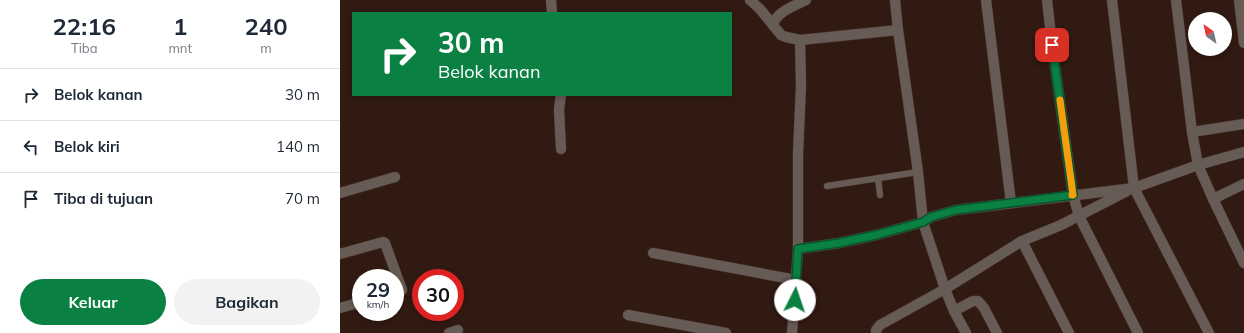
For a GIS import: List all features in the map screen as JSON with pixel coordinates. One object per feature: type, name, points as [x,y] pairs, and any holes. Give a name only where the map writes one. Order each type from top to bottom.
[{"type":"street","points":[[550,0],[552,12]]},
{"type":"street","points":[[750,0],[760,9],[781,35],[800,40],[898,30]]},
{"type":"street","points":[[773,24],[775,19],[781,13],[806,0]]},
{"type":"street","points":[[895,0],[918,172],[923,222],[945,289],[954,311],[966,333]]},
{"type":"street","points":[[986,0],[1011,203]]},
{"type":"street","points":[[1047,0],[1073,195],[1079,216],[1138,333]]},
{"type":"street","points":[[1112,0],[1134,188],[1209,333]]},
{"type":"street","points":[[1176,0],[1192,132],[1198,165],[1244,263]]},
{"type":"street","points":[[1239,0],[1244,43]]},
{"type":"street","points":[[792,333],[798,249],[798,154],[801,86],[800,40]]},
{"type":"street","points":[[561,96],[559,108],[561,149]]},
{"type":"street","points":[[1192,132],[1244,124]]},
{"type":"street","points":[[876,333],[876,330],[880,325],[945,289],[1022,241],[1079,216],[1134,188],[1198,165],[1244,152]]},
{"type":"street","points":[[340,193],[394,177]]},
{"type":"street","points":[[1213,199],[1244,184]]},
{"type":"street","points":[[798,249],[839,243],[876,235],[923,222],[931,217],[956,210],[1134,188]]},
{"type":"street","points":[[1022,241],[1069,333]]},
{"type":"street","points":[[340,254],[383,242],[385,243],[394,269]]},
{"type":"street","points":[[653,253],[796,280]]},
{"type":"street","points":[[954,311],[971,302],[978,301],[984,308],[996,333]]},
{"type":"street","points":[[340,308],[352,305]]},
{"type":"street","points":[[628,315],[726,333]]},
{"type":"lane","points":[[827,186],[918,172]]},
{"type":"lane","points":[[878,178],[880,195]]},
{"type":"slow traffic","points":[[1060,100],[1072,195]]},
{"type":"route","points":[[795,300],[798,249],[839,243],[876,235],[923,222],[931,217],[956,210],[1073,195],[1052,45]]}]
